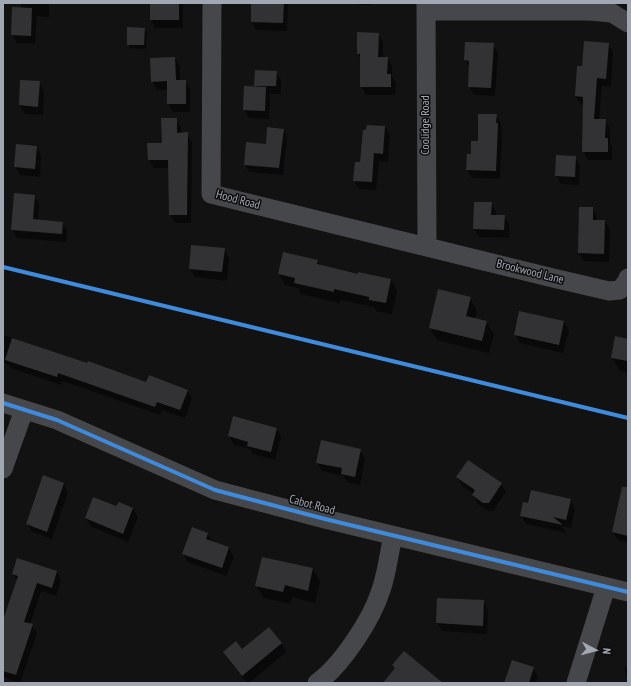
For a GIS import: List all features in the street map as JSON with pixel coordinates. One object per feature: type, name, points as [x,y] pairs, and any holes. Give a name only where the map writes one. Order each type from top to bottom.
[{"type":"street","name":"Hood Road","points":[[212,3],[211,194],[427,247]]},
{"type":"street","name":"Coolidge Road","points":[[426,7],[427,247]]},
{"type":"street","points":[[426,7],[589,11],[612,13],[628,23]]},
{"type":"street","name":"Brookwood Lane","points":[[427,247],[609,291],[620,290],[628,278]]},
{"type":"street","name":"Cabot Road","points":[[3,403],[57,420],[215,490],[393,536],[628,592]]},
{"type":"street","points":[[3,469],[24,410]]},
{"type":"street","points":[[317,683],[348,651],[367,622],[381,590],[393,536]]},
{"type":"street","points":[[576,683],[606,587]]},
{"type":"building","points":[[150,3],[179,3],[179,20],[150,20]]},
{"type":"building","points":[[251,3],[284,3],[283,23],[251,22]]},
{"type":"building","points":[[12,7],[32,8],[31,36],[11,35]]},
{"type":"building","points":[[127,27],[145,28],[144,45],[127,45]]},
{"type":"building","points":[[357,32],[379,33],[378,57],[388,57],[387,74],[391,74],[391,87],[360,87],[360,54],[357,54]]},
{"type":"building","points":[[584,41],[609,43],[606,79],[597,78],[594,119],[606,119],[605,138],[608,138],[608,152],[582,152],[583,97],[575,96],[577,66],[582,66]]},
{"type":"building","points":[[465,42],[494,43],[491,88],[468,87],[469,61],[464,60]]},
{"type":"building","points":[[175,57],[176,80],[186,80],[186,104],[167,104],[167,81],[151,82],[150,58]]},
{"type":"building","points":[[255,70],[277,71],[276,86],[254,86]]},
{"type":"building","points":[[20,80],[40,81],[38,107],[19,105]]},
{"type":"building","points":[[244,86],[266,87],[265,111],[243,110]]},
{"type":"building","points":[[478,114],[497,114],[496,171],[466,170],[467,154],[471,154],[471,141],[478,141]]},
{"type":"building","points":[[161,118],[177,118],[177,133],[188,132],[187,215],[169,215],[168,160],[148,160],[147,143],[162,143]]},
{"type":"building","points":[[367,125],[385,126],[383,154],[374,153],[372,182],[353,181],[355,162],[360,162],[363,130],[366,130]]},
{"type":"building","points":[[267,127],[284,129],[279,168],[244,165],[246,142],[266,144]]},
{"type":"building","points":[[16,144],[37,146],[35,169],[14,167]]},
{"type":"building","points":[[556,155],[576,156],[575,177],[555,176]]},
{"type":"building","points":[[14,193],[35,195],[33,219],[63,222],[62,234],[11,230]]},
{"type":"building","points":[[474,202],[492,202],[491,215],[505,215],[504,230],[473,229]]},
{"type":"building","points":[[579,207],[593,207],[593,220],[605,220],[604,254],[578,253]]},
{"type":"building","points":[[191,245],[225,248],[222,272],[189,269]]},
{"type":"building","points":[[283,252],[318,260],[317,264],[358,274],[358,272],[391,279],[386,303],[369,300],[369,297],[334,289],[334,292],[294,283],[295,278],[278,274]]},
{"type":"building","points":[[438,289],[471,297],[466,316],[487,321],[482,341],[429,328]]},
{"type":"building","points":[[519,311],[564,321],[559,345],[514,335]]},
{"type":"building","points":[[615,336],[628,339],[628,361],[611,358]]},
{"type":"building","points":[[12,338],[87,363],[88,361],[146,382],[149,375],[188,390],[180,410],[157,402],[155,407],[58,373],[57,377],[5,360]]},
{"type":"building","points":[[233,416],[277,428],[271,452],[247,446],[248,442],[228,436]]},
{"type":"building","points":[[321,440],[361,449],[355,477],[341,474],[342,468],[316,463]]},
{"type":"building","points":[[468,460],[502,483],[489,503],[483,503],[472,495],[475,490],[456,477]]},
{"type":"building","points":[[43,475],[64,483],[47,532],[26,524]]},
{"type":"building","points":[[622,487],[628,487],[628,536],[612,532]]},
{"type":"building","points":[[531,490],[571,499],[566,520],[553,517],[563,525],[520,516],[523,502],[528,503]]},
{"type":"building","points":[[93,497],[116,506],[119,502],[133,508],[123,534],[85,518]]},
{"type":"building","points":[[192,527],[208,533],[206,539],[229,547],[222,568],[182,554]]},
{"type":"building","points":[[262,557],[313,568],[308,591],[285,585],[283,592],[255,586]]},
{"type":"building","points":[[17,558],[57,571],[52,588],[37,583],[24,622],[33,624],[16,675],[3,671],[3,620],[18,576],[12,574]]},
{"type":"building","points":[[437,598],[484,600],[483,626],[436,623]]},
{"type":"building","points":[[269,627],[282,643],[242,676],[223,652],[236,641],[242,649]]},
{"type":"building","points":[[404,651],[443,683],[383,683],[395,668],[392,665]]},
{"type":"building","points":[[512,660],[534,667],[529,683],[504,683]]},
{"type":"cycle path","points":[[3,267],[628,418]]},
{"type":"cycle path","points":[[3,403],[57,420],[215,490],[325,519],[628,592]]}]
